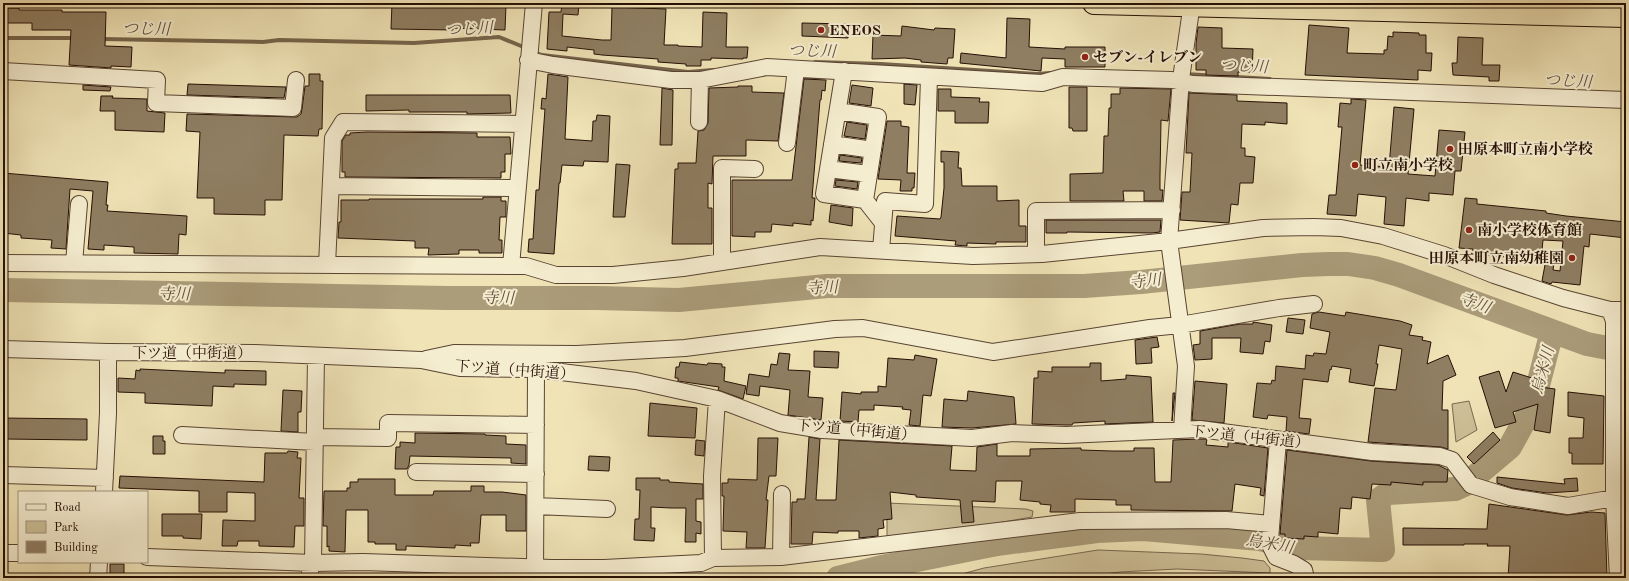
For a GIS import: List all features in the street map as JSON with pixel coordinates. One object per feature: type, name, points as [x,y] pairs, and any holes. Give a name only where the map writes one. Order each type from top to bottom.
[{"type":"highway","points":[[1094,3],[1445,7],[1626,16]]},
{"type":"street","points":[[511,266],[528,52],[534,3]]},
{"type":"street","points":[[1182,430],[1186,366],[1179,322],[1170,244],[1181,78],[1192,4]]},
{"type":"street","points":[[528,52],[553,65],[671,80],[700,80],[767,67],[1042,83],[1063,77],[1172,80],[1181,78],[1626,100]]},
{"type":"street","points":[[787,143],[796,69]]},
{"type":"street","points":[[3,71],[157,80],[156,103],[293,108],[296,80]]},
{"type":"street","points":[[844,71],[824,194],[865,200],[883,223]]},
{"type":"street","points":[[881,250],[885,202],[925,204],[929,77]]},
{"type":"street","points":[[699,122],[700,80]]},
{"type":"street","points":[[838,111],[878,118],[865,200]]},
{"type":"street","points":[[327,265],[333,138],[343,122],[522,124]]},
{"type":"street","points":[[832,144],[873,150]]},
{"type":"street","points":[[722,261],[722,168],[755,169]]},
{"type":"street","points":[[828,169],[869,174]]},
{"type":"street","points":[[331,186],[517,188]]},
{"type":"street","points":[[74,263],[79,204]]},
{"type":"street","points":[[1036,254],[1036,212],[1172,210]]},
{"type":"street","points":[[3,263],[526,266],[556,275],[613,275],[682,268],[820,247],[973,256],[1036,254],[1170,244],[1263,228],[1341,228],[1383,236],[1562,298],[1617,314],[1613,390],[1620,497],[1618,578]]},
{"type":"street","points":[[421,360],[454,353],[577,354],[685,348],[863,328],[993,352],[1150,328],[1179,322],[1314,304]]},
{"type":"street","name":"下ツ道（中街道）","points":[[3,349],[108,352],[256,353],[421,360],[460,368],[536,369],[636,381],[717,399],[780,423],[822,430],[972,438],[1012,432],[1066,435],[1200,429],[1372,452],[1440,456],[1452,460],[1471,485],[1510,497],[1568,506],[1620,497]]},
{"type":"street","points":[[3,475],[105,485],[108,413],[108,352]]},
{"type":"street","points":[[312,571],[316,356]]},
{"type":"street","points":[[535,573],[536,369]]},
{"type":"street","points":[[713,558],[712,476],[717,399]]},
{"type":"street","points":[[182,436],[315,440],[388,438],[388,423],[536,425]]},
{"type":"street","points":[[1278,440],[1271,524],[1271,547],[1276,558],[1294,564],[1304,570],[1306,578]]},
{"type":"street","points":[[416,472],[536,474]]},
{"type":"street","points":[[781,557],[782,494]]},
{"type":"street","points":[[536,506],[607,509]]},
{"type":"street","points":[[148,558],[312,571],[363,562],[535,573],[694,564],[713,558],[781,557],[1080,521],[1226,520],[1271,524]]},
{"type":"street","points":[[3,553],[18,553]]},
{"type":"street","points":[[98,578],[99,563]]},
{"type":"green space","points":[[1469,401],[1477,430],[1456,442],[1452,404]]},
{"type":"green space","points":[[887,503],[1026,509],[1033,511],[1032,517],[887,542]]},
{"type":"green space","points":[[1098,550],[1201,554],[1242,558],[1264,561],[1270,568],[1270,573],[1177,569],[1120,572],[1070,578],[947,578],[984,568]]},
{"type":"building","points":[[392,3],[506,5],[505,30],[453,28],[453,30],[391,29]]},
{"type":"building","points":[[562,4],[579,5],[578,15],[563,14],[562,36],[602,40],[611,40],[612,7],[666,9],[664,45],[678,46],[702,47],[703,12],[727,13],[726,47],[748,47],[747,58],[711,58],[711,60],[701,60],[701,66],[686,66],[686,64],[658,62],[658,59],[594,54],[594,50],[567,47],[567,51],[547,49],[549,12],[561,12]]},
{"type":"building","points":[[3,8],[19,8],[19,10],[62,10],[62,12],[106,12],[105,46],[132,47],[131,67],[111,66],[111,68],[69,65],[71,30],[32,30],[32,23],[3,23]]},
{"type":"building","points":[[1007,18],[1030,19],[1029,47],[1065,49],[1065,47],[1105,47],[1105,67],[1065,67],[1065,59],[1042,58],[1041,71],[960,63],[961,53],[1006,58]]},
{"type":"building","points":[[802,23],[849,24],[848,38],[802,36]]},
{"type":"building","points":[[1309,25],[1349,28],[1347,53],[1384,54],[1384,50],[1387,50],[1388,36],[1393,37],[1393,32],[1419,33],[1419,35],[1426,35],[1426,53],[1432,53],[1431,71],[1418,70],[1418,80],[1305,75]]},
{"type":"building","points":[[902,26],[934,30],[935,28],[955,29],[953,58],[948,58],[947,64],[921,62],[921,60],[905,58],[872,59],[873,35],[901,36]]},
{"type":"building","points":[[1198,27],[1222,28],[1222,48],[1253,49],[1252,72],[1238,72],[1238,76],[1206,75],[1206,70],[1196,70],[1196,44]]},
{"type":"building","points":[[1458,37],[1483,38],[1482,65],[1500,65],[1499,81],[1489,81],[1489,77],[1453,75],[1452,63],[1457,63]]},
{"type":"building","points":[[309,74],[320,74],[320,81],[323,81],[322,129],[319,129],[318,136],[284,135],[282,200],[265,200],[265,215],[214,214],[214,198],[197,198],[200,132],[186,131],[187,114],[297,117],[301,114],[305,86],[309,86]]},
{"type":"building","points":[[548,74],[568,77],[565,139],[592,141],[593,121],[596,121],[597,115],[610,116],[608,162],[584,161],[583,166],[562,165],[559,183],[554,254],[528,252],[529,239],[533,239],[536,190],[539,190],[545,109],[541,109],[542,98],[546,99]]},
{"type":"building","points":[[804,79],[826,80],[825,91],[822,90],[820,100],[812,198],[815,198],[813,221],[811,220],[811,225],[793,223],[793,226],[772,224],[771,232],[755,232],[755,237],[732,236],[732,180],[792,180]]},
{"type":"building","points":[[188,84],[286,87],[284,98],[187,95]]},
{"type":"building","points":[[904,84],[917,85],[915,105],[904,104]]},
{"type":"building","points":[[83,85],[111,87],[110,91],[83,90]]},
{"type":"building","points":[[852,85],[873,88],[871,106],[849,103]]},
{"type":"building","points":[[752,86],[752,92],[784,93],[778,141],[746,140],[746,156],[713,156],[712,184],[708,183],[708,208],[712,208],[712,244],[672,244],[675,169],[678,169],[678,163],[696,163],[698,131],[704,130],[708,123],[709,88]]},
{"type":"building","points":[[1069,87],[1087,87],[1087,131],[1073,131],[1072,128],[1069,128]]},
{"type":"building","points":[[662,88],[673,90],[672,145],[660,145]]},
{"type":"building","points":[[1120,88],[1171,89],[1168,121],[1161,120],[1160,190],[1163,190],[1162,201],[1144,201],[1144,191],[1123,191],[1124,201],[1070,201],[1070,174],[1103,173],[1104,136],[1108,136],[1111,94],[1120,94]]},
{"type":"building","points":[[938,89],[951,89],[951,97],[980,98],[979,102],[989,102],[988,123],[955,123],[955,111],[938,111]]},
{"type":"building","points":[[1189,93],[1237,95],[1237,101],[1287,103],[1287,124],[1265,122],[1265,125],[1242,124],[1241,148],[1245,148],[1245,156],[1255,157],[1253,183],[1240,183],[1238,205],[1231,204],[1229,223],[1180,220],[1182,192],[1190,192],[1192,153],[1186,153]]},
{"type":"building","points":[[366,95],[510,95],[511,113],[467,114],[467,112],[409,112],[409,110],[366,111]]},
{"type":"building","points":[[101,96],[113,96],[112,98],[147,99],[147,111],[165,113],[164,132],[115,130],[115,111],[100,111]]},
{"type":"building","name":"田原本町立南小学校","points":[[1351,99],[1366,100],[1360,165],[1389,167],[1394,107],[1414,109],[1408,174],[1435,176],[1439,130],[1465,132],[1461,171],[1455,171],[1453,195],[1429,193],[1429,201],[1406,198],[1404,226],[1384,224],[1386,197],[1358,194],[1356,216],[1327,214],[1329,195],[1336,195],[1342,127],[1338,127],[1340,103],[1351,104]]},
{"type":"building","points":[[887,121],[901,121],[901,126],[909,127],[907,173],[915,173],[914,188],[912,188],[912,191],[900,191],[901,180],[878,179]]},
{"type":"building","points":[[847,122],[867,125],[865,139],[844,136]]},
{"type":"building","points":[[350,133],[477,133],[477,137],[510,137],[511,154],[505,154],[505,172],[501,172],[501,178],[345,177],[345,172],[342,172],[342,141],[346,135],[350,135]]},
{"type":"building","points":[[941,151],[959,152],[958,168],[961,168],[962,186],[997,186],[997,201],[1019,200],[1019,226],[1026,226],[1026,242],[996,242],[996,244],[967,243],[967,246],[955,245],[956,241],[895,236],[897,216],[940,219],[944,188],[944,162],[941,162]]},
{"type":"building","points":[[840,155],[862,158],[861,163],[839,161]]},
{"type":"building","points":[[616,164],[630,165],[625,217],[613,217]]},
{"type":"building","points":[[3,173],[108,182],[106,205],[108,205],[107,211],[187,216],[186,235],[179,234],[178,254],[134,253],[134,247],[104,245],[104,250],[88,249],[93,191],[70,189],[66,249],[51,248],[52,240],[21,238],[21,235],[3,233]]},
{"type":"building","points":[[836,180],[858,182],[857,189],[835,186]]},
{"type":"building","points":[[483,197],[501,197],[501,201],[506,201],[506,217],[500,217],[499,240],[502,240],[502,253],[479,253],[479,250],[459,250],[459,254],[428,255],[429,248],[415,248],[415,241],[338,238],[339,222],[341,222],[341,200],[483,199]]},
{"type":"building","points":[[1465,198],[1477,199],[1477,204],[1546,211],[1546,213],[1566,216],[1626,222],[1626,238],[1590,234],[1589,247],[1584,246],[1580,285],[1552,282],[1551,284],[1542,281],[1547,254],[1555,255],[1553,270],[1560,271],[1563,241],[1543,240],[1541,260],[1472,254],[1473,249],[1459,248]]},
{"type":"building","points":[[831,205],[853,208],[852,226],[829,222]]},
{"type":"building","points":[[1046,220],[1161,220],[1160,232],[1152,233],[1046,233]]},
{"type":"building","points":[[1319,312],[1345,316],[1346,312],[1400,321],[1412,325],[1409,335],[1423,337],[1422,340],[1431,342],[1427,364],[1448,355],[1456,375],[1443,381],[1442,410],[1448,410],[1448,449],[1441,447],[1368,442],[1375,388],[1396,390],[1402,349],[1379,345],[1376,364],[1378,364],[1374,386],[1349,382],[1351,369],[1332,366],[1331,370],[1330,369],[1328,382],[1303,379],[1299,418],[1311,419],[1309,434],[1286,431],[1287,417],[1268,415],[1267,419],[1253,417],[1257,383],[1271,384],[1272,380],[1275,381],[1276,366],[1305,369],[1306,355],[1313,356],[1314,353],[1326,354],[1330,332],[1310,328],[1312,314]]},
{"type":"building","points":[[1288,318],[1305,320],[1303,334],[1286,332]]},
{"type":"building","points":[[1253,322],[1272,325],[1270,342],[1265,341],[1263,354],[1240,352],[1241,338],[1212,338],[1212,359],[1195,360],[1193,345],[1200,344],[1200,331],[1240,324],[1253,324]]},
{"type":"building","points":[[1157,337],[1159,347],[1151,348],[1152,363],[1136,364],[1135,340]]},
{"type":"building","points":[[814,351],[839,352],[838,368],[814,367]]},
{"type":"building","points":[[779,353],[790,354],[788,370],[810,371],[808,397],[823,398],[821,420],[788,415],[790,390],[760,386],[759,396],[746,394],[749,374],[769,377],[771,364],[777,365]]},
{"type":"building","points":[[915,355],[937,359],[931,396],[923,395],[920,426],[909,425],[911,410],[902,409],[903,407],[874,405],[874,410],[859,410],[858,422],[840,421],[842,392],[861,394],[861,392],[878,392],[878,386],[886,387],[888,358],[914,360]]},
{"type":"building","points":[[680,362],[707,365],[708,363],[722,364],[722,367],[725,367],[724,381],[746,386],[743,399],[718,390],[719,387],[678,381],[678,378],[675,378],[676,367],[679,367]]},
{"type":"building","points":[[1090,363],[1101,363],[1101,381],[1126,379],[1126,375],[1151,377],[1153,422],[1105,424],[1105,421],[1073,423],[1072,425],[1032,424],[1034,378],[1038,378],[1038,371],[1052,372],[1052,367],[1090,367]]},
{"type":"building","points":[[140,369],[225,373],[225,370],[266,371],[266,385],[234,384],[234,387],[213,386],[212,406],[145,403],[145,393],[118,392],[118,378],[135,379],[136,370],[140,371]]},
{"type":"building","points":[[1499,371],[1506,392],[1513,372],[1535,379],[1533,386],[1555,389],[1550,433],[1534,430],[1538,404],[1513,412],[1516,422],[1495,428],[1479,377]]},
{"type":"building","points":[[1195,381],[1227,384],[1224,423],[1192,420]]},
{"type":"building","points":[[283,390],[302,391],[301,412],[298,412],[298,432],[281,431]]},
{"type":"building","points":[[968,391],[1014,397],[1016,424],[972,428],[942,427],[944,399],[967,401]]},
{"type":"building","points":[[1568,392],[1604,396],[1603,464],[1572,464],[1572,453],[1569,453],[1569,438],[1583,438],[1584,418],[1568,416]]},
{"type":"building","points":[[1173,393],[1175,393],[1172,421]]},
{"type":"building","points":[[1624,399],[1626,399],[1626,412],[1624,411]]},
{"type":"building","points":[[650,403],[697,408],[695,438],[648,436]]},
{"type":"building","points":[[3,418],[87,419],[87,440],[3,439]]},
{"type":"building","points":[[1493,432],[1500,440],[1474,464],[1467,457]]},
{"type":"building","points":[[415,433],[485,434],[506,436],[506,444],[526,445],[526,464],[511,463],[511,458],[410,456],[407,469],[395,469],[396,447],[400,447],[400,442],[415,443]]},
{"type":"building","points":[[153,436],[163,436],[163,441],[165,441],[165,454],[153,454]]},
{"type":"building","points":[[809,437],[820,439],[816,500],[836,500],[839,440],[952,446],[950,470],[976,471],[977,447],[997,444],[997,456],[1030,456],[1030,449],[1081,448],[1081,450],[1134,451],[1134,448],[1154,448],[1155,482],[1171,482],[1173,440],[1207,439],[1206,445],[1228,447],[1228,442],[1268,448],[1264,496],[1260,495],[1261,488],[1235,484],[1232,511],[1131,510],[1131,505],[1116,505],[1116,500],[1075,499],[1075,512],[1050,512],[1051,505],[1040,504],[1040,502],[1020,500],[1022,481],[996,481],[995,502],[972,501],[974,522],[962,523],[960,500],[916,497],[916,495],[890,492],[892,519],[883,520],[884,528],[878,529],[878,536],[859,538],[859,531],[838,531],[838,533],[813,532],[812,544],[791,544],[792,502],[797,502],[797,499],[805,499]]},
{"type":"building","points":[[758,438],[778,438],[776,476],[769,476],[766,500],[768,500],[765,548],[746,548],[747,532],[723,531],[724,496],[722,496],[722,483],[728,483],[728,479],[757,480]]},
{"type":"building","points":[[696,440],[705,441],[704,456],[695,455]]},
{"type":"building","points":[[1287,450],[1371,461],[1438,465],[1448,470],[1447,482],[1423,482],[1423,485],[1391,482],[1391,485],[1372,484],[1370,499],[1352,497],[1351,509],[1340,508],[1338,534],[1318,532],[1318,537],[1304,536],[1304,539],[1285,538],[1285,534],[1280,534]]},
{"type":"building","points":[[288,451],[298,452],[297,458],[301,458],[299,498],[304,498],[304,526],[295,526],[294,547],[259,546],[259,541],[238,541],[237,546],[222,546],[223,520],[255,521],[255,493],[227,492],[227,512],[199,512],[199,491],[119,488],[120,476],[264,482],[265,453],[287,453]]},
{"type":"building","points":[[589,456],[610,457],[609,471],[588,470]]},
{"type":"building","points":[[1497,477],[1565,484],[1564,479],[1577,478],[1578,491],[1547,493],[1512,488],[1497,483]]},
{"type":"building","points":[[636,478],[660,478],[660,480],[669,480],[669,482],[703,484],[703,499],[696,499],[696,521],[701,522],[701,534],[696,533],[696,542],[685,542],[686,508],[651,507],[651,528],[655,528],[654,541],[634,540],[635,519],[639,519],[640,490],[636,490]]},
{"type":"building","points":[[358,479],[395,479],[395,495],[433,495],[434,491],[471,491],[471,486],[484,486],[484,492],[502,492],[526,495],[526,531],[506,531],[506,515],[481,515],[479,543],[470,543],[471,546],[455,545],[455,548],[406,546],[406,550],[396,550],[396,544],[375,544],[375,542],[368,542],[368,510],[346,510],[345,552],[329,551],[329,546],[327,547],[327,526],[323,526],[324,491],[347,491],[347,488],[350,488],[350,482],[358,482]]},
{"type":"building","points":[[1489,504],[1567,515],[1591,512],[1605,513],[1607,578],[1508,578],[1510,546],[1487,546],[1488,544],[1403,545],[1403,528],[1487,529]]},
{"type":"building","points":[[162,514],[202,514],[201,539],[183,538],[183,536],[162,536]]},
{"type":"building","points":[[110,564],[124,564],[124,575],[110,574]]},
{"type":"waterway","name":"つじ川","points":[[102,39],[263,42],[279,40],[414,43],[499,37],[526,48]]},
{"type":"waterway","name":"つじ川","points":[[3,38],[75,38]]},
{"type":"waterway","name":"つじ川","points":[[534,52],[542,55],[688,72],[713,70]]},
{"type":"waterway","name":"つじ川","points":[[815,62],[881,64],[1037,74],[1050,73]]},
{"type":"waterway","name":"つじ川","points":[[1185,74],[1270,79]]},
{"type":"waterway","name":"寺川","points":[[3,290],[447,298],[596,298],[679,300],[827,286],[1084,286],[1141,282],[1302,265],[1348,264],[1375,268],[1399,275],[1587,344],[1626,350]]},
{"type":"waterway","name":"烏米川","points":[[838,578],[882,567],[997,544],[1097,531],[1143,529],[1260,539],[1298,548],[1383,550],[1378,500],[1388,493],[1455,489],[1466,484],[1510,447],[1533,405],[1552,331]]},
{"type":"place","name":"ENEOS","points":[[821,30]]},
{"type":"place","name":"セブン-イレブン","points":[[1085,57]]},
{"type":"place","name":"田原本町立南小学校","points":[[1450,149]]},
{"type":"place","name":"町立南小学校","points":[[1355,165]]},
{"type":"place","name":"南小学校体育館","points":[[1469,230]]},
{"type":"place","name":"田原本町立南幼稚園","points":[[1572,258]]}]
